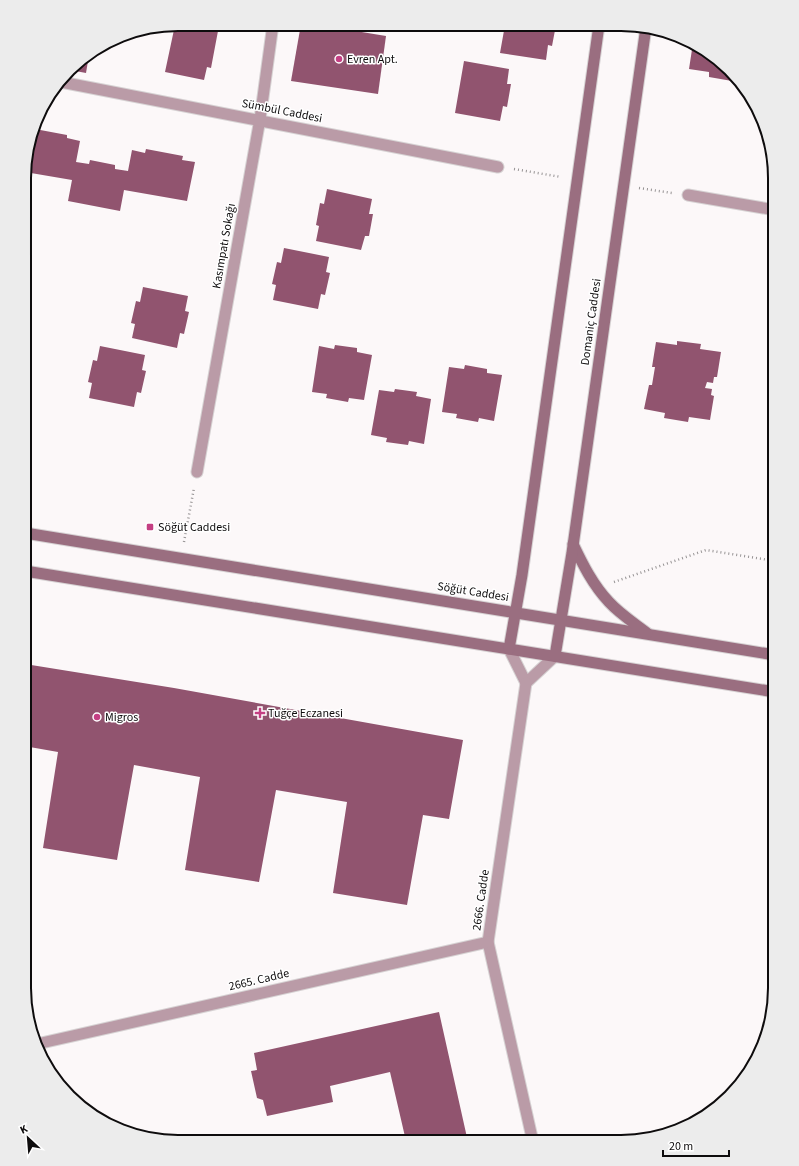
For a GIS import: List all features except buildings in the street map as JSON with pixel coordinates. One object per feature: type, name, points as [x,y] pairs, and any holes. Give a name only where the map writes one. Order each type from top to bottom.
[{"type":"main road","points":[[509,649],[516,612],[598,31]]},
{"type":"main road","name":"Domaniç Caddesi","points":[[555,656],[573,544],[645,33]]},
{"type":"main road","name":"Söğüt Caddesi","points":[[31,533],[768,654]]},
{"type":"main road","points":[[573,544],[586,571],[597,588],[620,612],[649,634]]},
{"type":"main road","points":[[31,572],[768,691]]},
{"type":"street","name":"Kasımpatı Sokağı","points":[[197,472],[260,120],[272,31]]},
{"type":"street","name":"Sümbül Caddesi","points":[[66,83],[498,167]]},
{"type":"street","points":[[688,195],[768,209]]},
{"type":"street","points":[[509,649],[526,683],[555,656]]},
{"type":"street","name":"2666. Cadde","points":[[526,683],[488,942],[531,1135]]},
{"type":"street","name":"2665. Cadde","points":[[42,1043],[488,942]]},
{"type":"path","points":[[498,167],[577,180]]},
{"type":"path","points":[[624,185],[688,195]]},
{"type":"path","points":[[181,558],[197,472]]},
{"type":"path","points":[[597,588],[706,550],[768,560]]},
{"type":"place","name":"Evren Apt.","points":[[339,59]]},
{"type":"place","name":"Söğüt Caddesi","points":[[150,527]]},
{"type":"place","name":"Tuğçe Eczanesi","points":[[260,713]]},
{"type":"place","name":"Migros","points":[[97,717]]}]
